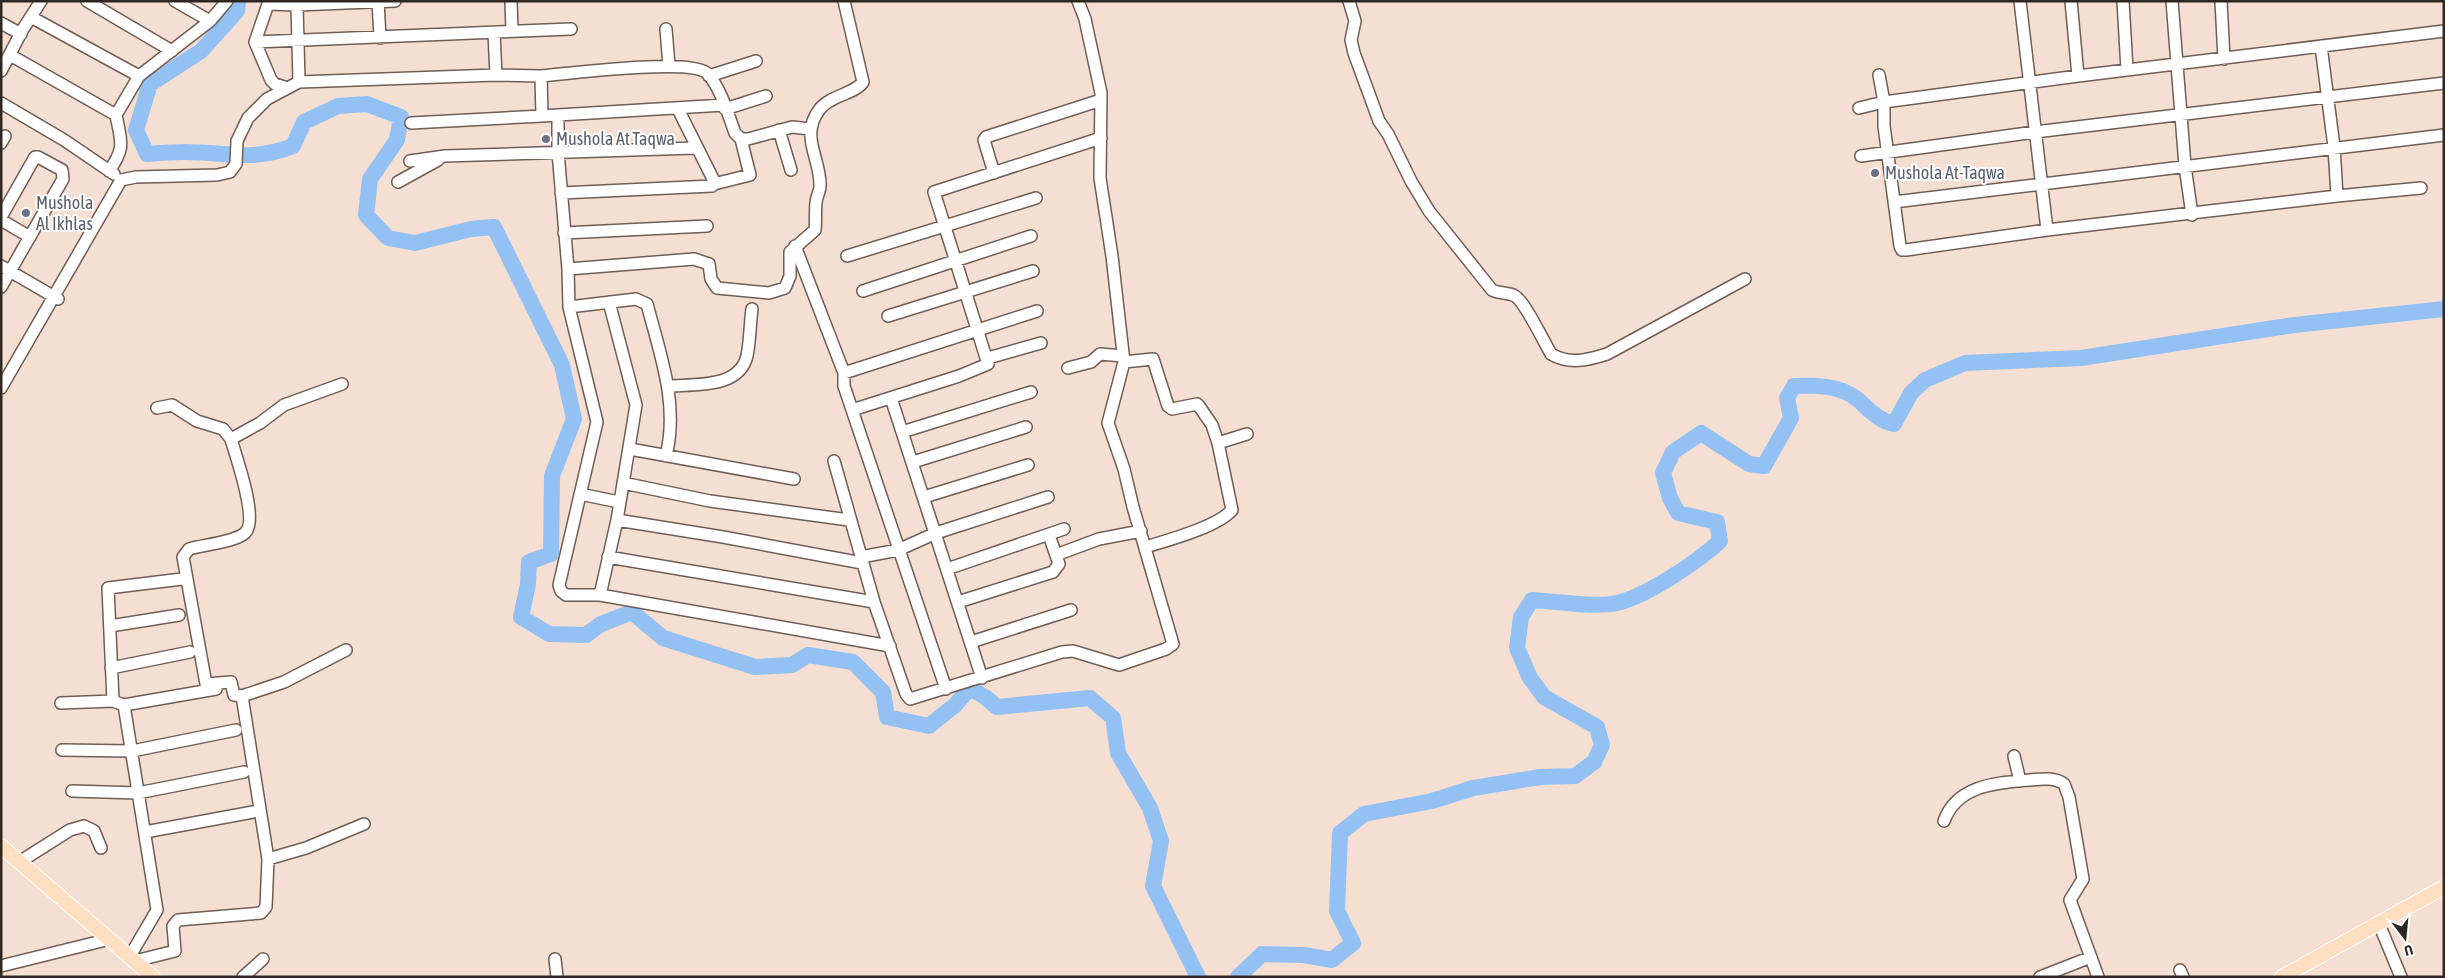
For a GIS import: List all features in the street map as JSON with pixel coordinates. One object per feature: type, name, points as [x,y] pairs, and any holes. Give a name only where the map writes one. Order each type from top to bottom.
[{"type":"main road","points":[[1,846],[21,861],[152,977]]},
{"type":"main road","points":[[2282,977],[2444,887]]},
{"type":"street","points":[[1,71],[41,1]]},
{"type":"street","points":[[87,1],[172,51]]},
{"type":"street","points":[[176,1],[210,21]]},
{"type":"street","points":[[109,171],[120,155],[122,147],[116,115],[140,76],[210,21],[227,1]]},
{"type":"street","points":[[287,88],[275,84],[271,80],[255,42],[268,3],[394,1]]},
{"type":"street","points":[[511,1],[512,31]]},
{"type":"street","points":[[568,269],[694,259],[709,264],[712,279],[717,288],[769,293],[785,288],[789,283],[789,257],[795,246],[815,230],[816,224],[816,201],[820,183],[810,144],[810,129],[818,110],[826,103],[838,95],[861,86],[864,82],[844,1]]},
{"type":"street","points":[[834,461],[849,520],[874,602],[908,697],[914,699],[1062,652],[1073,651],[1119,664],[1127,664],[1172,646],[1174,640],[1140,531],[1124,469],[1108,423],[1123,359],[1112,256],[1100,178],[1101,100],[1086,19],[1078,1]]},
{"type":"street","points":[[1349,1],[1355,21],[1352,40],[1354,53],[1378,121],[1388,134],[1411,181],[1443,231],[1492,290],[1499,294],[1510,294],[1521,302],[1551,354],[1559,359],[1572,362],[1590,360],[1608,354],[1745,278]]},
{"type":"street","points":[[2020,1],[2047,230]]},
{"type":"street","points":[[2071,1],[2078,76]]},
{"type":"street","points":[[2123,1],[2127,70]]},
{"type":"street","points":[[2172,1],[2185,166],[2192,215]]},
{"type":"street","points":[[2221,1],[2224,59]]},
{"type":"street","points":[[378,2],[380,38]]},
{"type":"street","points":[[297,3],[299,82]]},
{"type":"street","points":[[31,17],[140,76]]},
{"type":"street","points":[[1,23],[21,34]]},
{"type":"street","points":[[666,28],[669,66]]},
{"type":"street","points":[[255,42],[299,42],[571,29]]},
{"type":"street","points":[[1859,108],[1884,102],[2029,82],[2444,32]]},
{"type":"street","points":[[494,33],[496,75]]},
{"type":"street","points":[[2322,46],[2334,147],[2337,196]]},
{"type":"street","points":[[10,55],[116,115]]},
{"type":"street","points":[[709,76],[756,61]]},
{"type":"street","points":[[1,103],[64,140],[125,180],[224,174],[230,172],[236,164],[238,141],[248,118],[256,108],[299,82],[496,75],[541,76],[669,66],[696,68],[707,72],[725,107],[735,133],[741,138],[748,139],[792,126],[810,129]]},
{"type":"street","points":[[1879,75],[1884,102],[1894,202],[1902,250],[2047,230],[2421,188]]},
{"type":"street","points":[[541,76],[542,116]]},
{"type":"street","points":[[1861,156],[2035,132],[2444,83]]},
{"type":"street","points":[[411,123],[725,107],[766,96]]},
{"type":"street","points":[[994,173],[984,140],[986,137],[1101,100]]},
{"type":"street","points":[[678,109],[714,184]]},
{"type":"street","points":[[558,115],[558,152],[568,269],[569,307],[597,422],[559,585],[561,591],[566,595],[600,595],[890,646]]},
{"type":"street","points":[[779,130],[791,170]]},
{"type":"street","points":[[1894,202],[2042,182],[2444,134]]},
{"type":"street","points":[[561,193],[708,188],[714,184],[750,175],[741,138]]},
{"type":"street","points":[[852,410],[983,368],[988,364],[988,358],[954,261],[934,192],[1101,138]]},
{"type":"street","points":[[410,161],[445,156],[696,148]]},
{"type":"street","points":[[398,182],[445,156]]},
{"type":"street","points":[[1,287],[6,269],[30,237],[63,179],[62,170],[38,157],[35,157],[1,218],[30,237]]},
{"type":"street","points":[[1,388],[125,180]]},
{"type":"street","points":[[847,256],[1036,198]]},
{"type":"street","points":[[564,233],[707,226]]},
{"type":"street","points":[[862,291],[1031,236]]},
{"type":"street","points":[[795,246],[844,373],[844,386],[946,689]]},
{"type":"street","points":[[6,269],[56,297]]},
{"type":"street","points":[[888,316],[1033,271]]},
{"type":"street","points":[[1,399],[56,297]]},
{"type":"street","points":[[569,307],[636,299],[647,304],[668,386],[672,418],[666,456]]},
{"type":"street","points":[[600,595],[617,520],[636,405],[609,302]]},
{"type":"street","points":[[668,386],[719,382],[739,370],[747,357],[752,309]]},
{"type":"street","points":[[844,373],[1037,311]]},
{"type":"street","points":[[988,358],[1042,343]]},
{"type":"street","points":[[1068,368],[1091,362],[1100,354],[1123,359],[1153,359],[1168,406],[1172,409],[1197,404],[1212,425],[1218,442],[1232,510],[1220,519],[1184,535],[1146,547]]},
{"type":"street","points":[[231,439],[260,423],[284,405],[342,384]]},
{"type":"street","points":[[902,432],[1031,392]]},
{"type":"street","points":[[891,398],[982,678]]},
{"type":"street","points":[[157,408],[172,405],[197,421],[222,429],[231,439],[245,486],[250,524],[246,532],[238,537],[189,549],[183,558],[206,684],[230,682],[234,696],[242,696],[273,687],[346,650]]},
{"type":"street","points":[[912,462],[1026,427]]},
{"type":"street","points":[[1218,442],[1246,434]]},
{"type":"street","points":[[630,449],[794,479]]},
{"type":"street","points":[[924,497],[1028,465]]},
{"type":"street","points":[[623,483],[710,502],[849,520]]},
{"type":"street","points":[[580,494],[620,502]]},
{"type":"street","points":[[617,520],[862,560],[898,550],[936,533],[1048,497]]},
{"type":"street","points":[[947,569],[1064,529]]},
{"type":"street","points":[[1056,555],[1099,539],[1140,531]]},
{"type":"street","points":[[958,602],[1053,572],[1059,564],[1049,535]]},
{"type":"street","points":[[608,556],[874,602]]},
{"type":"street","points":[[132,959],[157,910],[132,751],[111,668],[108,588],[182,579]]},
{"type":"street","points":[[971,642],[1072,610]]},
{"type":"street","points":[[110,626],[179,615]]},
{"type":"street","points":[[111,668],[190,652]]},
{"type":"street","points":[[61,703],[119,703],[221,688]]},
{"type":"street","points":[[132,959],[175,951],[174,926],[178,920],[264,911],[268,892],[268,859],[242,696]]},
{"type":"street","points":[[62,750],[132,751],[236,730]]},
{"type":"street","points":[[2014,756],[2020,781]]},
{"type":"street","points":[[72,791],[138,793],[244,772]]},
{"type":"street","points":[[1944,821],[1951,805],[1970,791],[1984,786],[2020,781],[2054,780],[2064,784],[2067,789],[2083,879],[2070,900],[2098,977]]},
{"type":"street","points":[[144,832],[253,812]]},
{"type":"street","points":[[268,859],[306,848],[364,824]]},
{"type":"street","points":[[21,861],[70,830],[84,826],[94,831],[101,848]]},
{"type":"street","points":[[2379,924],[2401,977]]},
{"type":"street","points":[[1,966],[110,939]]},
{"type":"street","points":[[2040,977],[2091,957]]},
{"type":"street","points":[[243,977],[263,959]]},
{"type":"street","points":[[555,959],[556,977]]},
{"type":"waterway","points":[[238,1],[237,11],[201,51],[150,84],[136,130],[147,154],[197,152],[250,155],[277,151],[293,146],[304,122],[338,106],[367,104],[401,117],[397,140],[370,179],[366,215],[388,238],[415,243],[471,229],[494,227],[562,365],[574,419],[552,476],[551,554],[529,562],[528,584],[521,617],[549,634],[586,635],[601,624],[632,612],[663,638],[755,667],[792,665],[808,655],[853,662],[883,692],[887,717],[929,726],[955,705],[970,688],[997,707],[1090,698],[1113,718],[1118,753],[1150,808],[1161,841],[1153,886],[1198,977]]},
{"type":"waterway","points":[[1238,977],[1262,954],[1304,955],[1332,960],[1353,943],[1337,911],[1340,833],[1364,814],[1432,801],[1473,788],[1540,777],[1575,776],[1594,762],[1602,745],[1597,727],[1544,697],[1530,678],[1517,648],[1521,617],[1532,600],[1602,605],[1632,598],[1673,576],[1700,558],[1720,541],[1717,522],[1678,513],[1670,498],[1663,473],[1673,452],[1701,433],[1749,464],[1764,466],[1791,418],[1787,398],[1794,386],[1818,386],[1843,391],[1857,399],[1878,417],[1894,424],[1911,393],[1925,380],[1965,363],[2081,358],[2294,325],[2444,309]]},
{"type":"place","name":"Mushola At Taqwa","points":[[546,139]]},
{"type":"place","name":"Mushola At-Taqwa","points":[[1875,173]]},
{"type":"place","name":"Mushola Al Ikhlas","points":[[26,213]]}]
